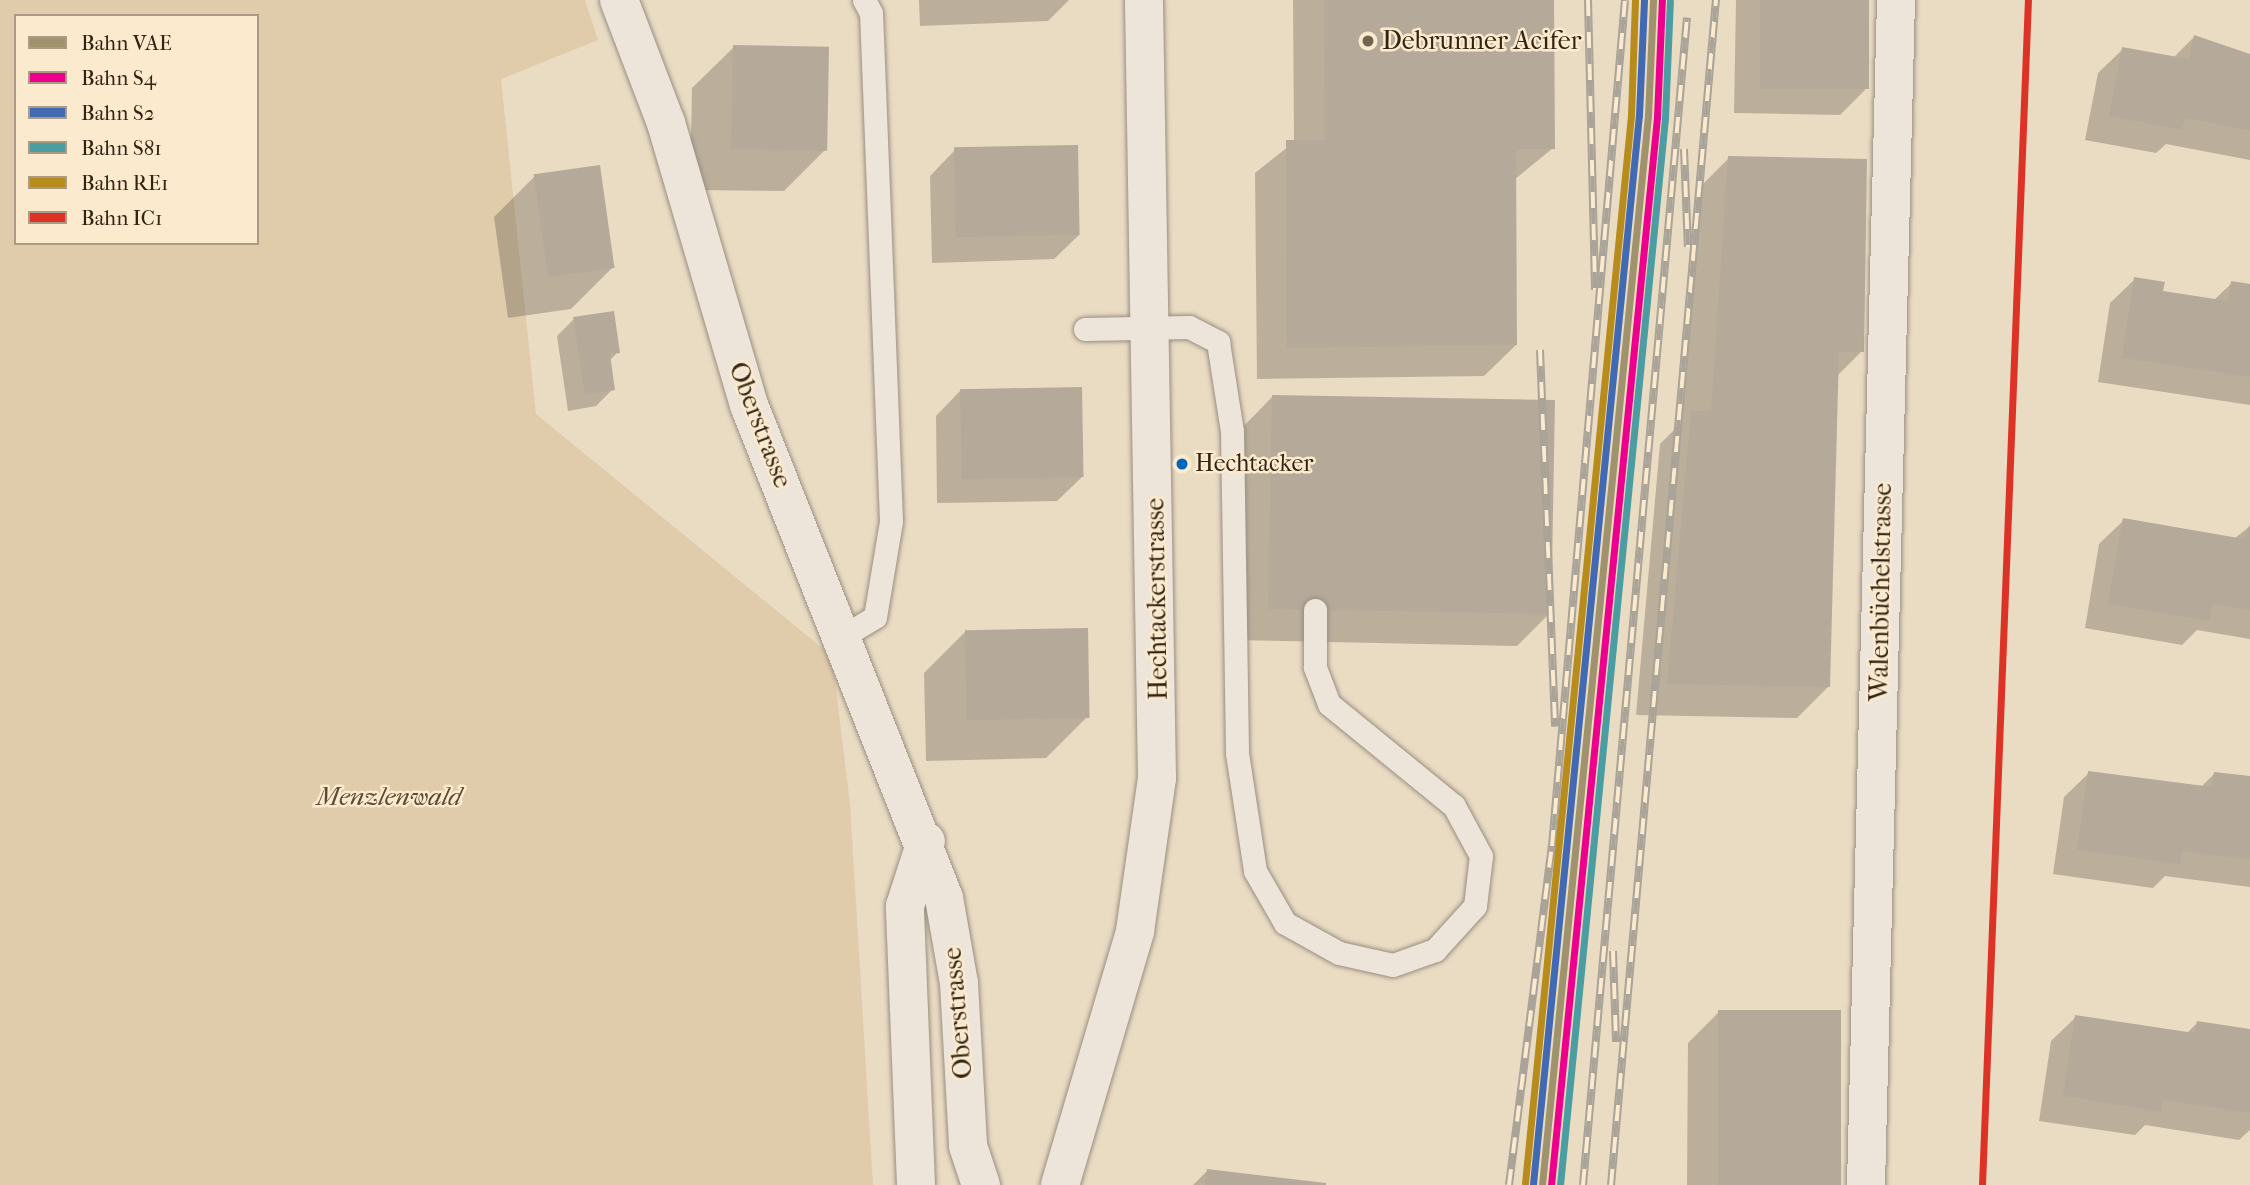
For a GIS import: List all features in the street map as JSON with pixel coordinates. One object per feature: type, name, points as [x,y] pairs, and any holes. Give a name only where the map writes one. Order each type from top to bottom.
[{"type":"street","name":"Oberstrasse","points":[[620,0],[666,123],[749,405],[845,635],[926,841],[959,983],[968,1146],[981,1185]]},
{"type":"street","name":"Hechtackerstrasse","points":[[1060,1185],[1135,931],[1157,778],[1153,328],[1144,0]]},
{"type":"street","name":"Walenbüchelstrasse","points":[[1866,1185],[1896,0]]},
{"type":"street","name":"Oberstrasse","points":[[916,1185],[905,906],[926,841]]},
{"type":"lane","points":[[845,635],[875,617],[891,521],[871,13],[864,0]]},
{"type":"lane","points":[[1085,329],[1189,327],[1218,342],[1232,431],[1237,753],[1255,871],[1285,923],[1339,953],[1393,965],[1435,950],[1475,906],[1482,856],[1454,806],[1329,704],[1315,667],[1315,610]]},
{"type":"green space","name":"Menzlenwald","points":[[0,0],[585,0],[598,40],[501,79],[536,414],[832,656],[850,804],[873,1185],[0,1185]]},
{"type":"building","points":[[1324,0],[1554,0],[1555,149],[1516,149],[1517,345],[1287,348],[1286,140],[1325,140]]},
{"type":"building","points":[[1760,0],[1869,0],[1869,89],[1760,89]]},
{"type":"building","points":[[2194,35],[2250,54],[2250,131],[2185,118],[2182,130],[2109,116],[2122,47],[2189,59]]},
{"type":"building","points":[[733,45],[829,47],[827,151],[731,149]]},
{"type":"building","points":[[1078,145],[1080,235],[956,237],[954,147]]},
{"type":"building","points":[[1728,156],[1867,159],[1864,352],[1839,352],[1830,687],[1667,684],[1691,411],[1711,411]]},
{"type":"building","points":[[600,165],[614,268],[548,277],[534,174]]},
{"type":"building","points":[[2134,277],[2165,282],[2163,291],[2228,301],[2231,281],[2250,284],[2250,377],[2122,358]]},
{"type":"building","points":[[614,311],[620,353],[610,354],[615,390],[585,395],[573,317]]},
{"type":"building","points":[[1082,387],[1084,477],[962,479],[960,389]]},
{"type":"building","points":[[1272,395],[1555,400],[1551,614],[1268,609]]},
{"type":"building","points":[[2123,518],[2244,539],[2250,524],[2250,610],[2212,604],[2209,621],[2108,604]]},
{"type":"building","points":[[1088,628],[1090,718],[967,720],[965,630]]},
{"type":"building","points":[[2088,771],[2212,787],[2214,772],[2250,776],[2250,860],[2182,851],[2180,864],[2077,850]]},
{"type":"building","points":[[1718,1010],[1841,1010],[1841,1185],[1718,1185]]},
{"type":"building","points":[[2075,1015],[2194,1033],[2197,1021],[2250,1029],[2250,1113],[2163,1100],[2161,1112],[2063,1096]]},
{"type":"building","points":[[1207,1169],[1326,1183],[1326,1185],[1205,1185]]},
{"type":"railway","points":[[1588,0],[1595,290]]},
{"type":"railway","points":[[1509,1185],[1552,846],[1625,0]]},
{"type":"railway","points":[[1611,1185],[1716,0]]},
{"type":"railway","points":[[1583,1185],[1687,18]]},
{"type":"railway","points":[[1684,149],[1688,247]]},
{"type":"railway","points":[[1540,350],[1555,727]]},
{"type":"railway","points":[[1613,951],[1616,1042]]},
{"type":"rail line","name":"RE1","points":[[1525,1183],[1631,115],[1635,0]]},
{"type":"rail line","name":"S2","points":[[1533,1184],[1639,115],[1644,0]]},
{"type":"rail line","name":"VAE","points":[[1542,1185],[1648,116],[1653,0]]},
{"type":"rail line","name":"S4","points":[[1551,1185],[1657,117],[1662,0]]},
{"type":"rail line","name":"IC1","points":[[1982,1185],[2028,0]]},
{"type":"rail line","name":"S81","points":[[1560,1185],[1665,118],[1670,1]]},
{"type":"place","name":"Debrunner Acifer","points":[[1368,41]]},
{"type":"place","name":"Hechtacker","points":[[1182,464]]}]
